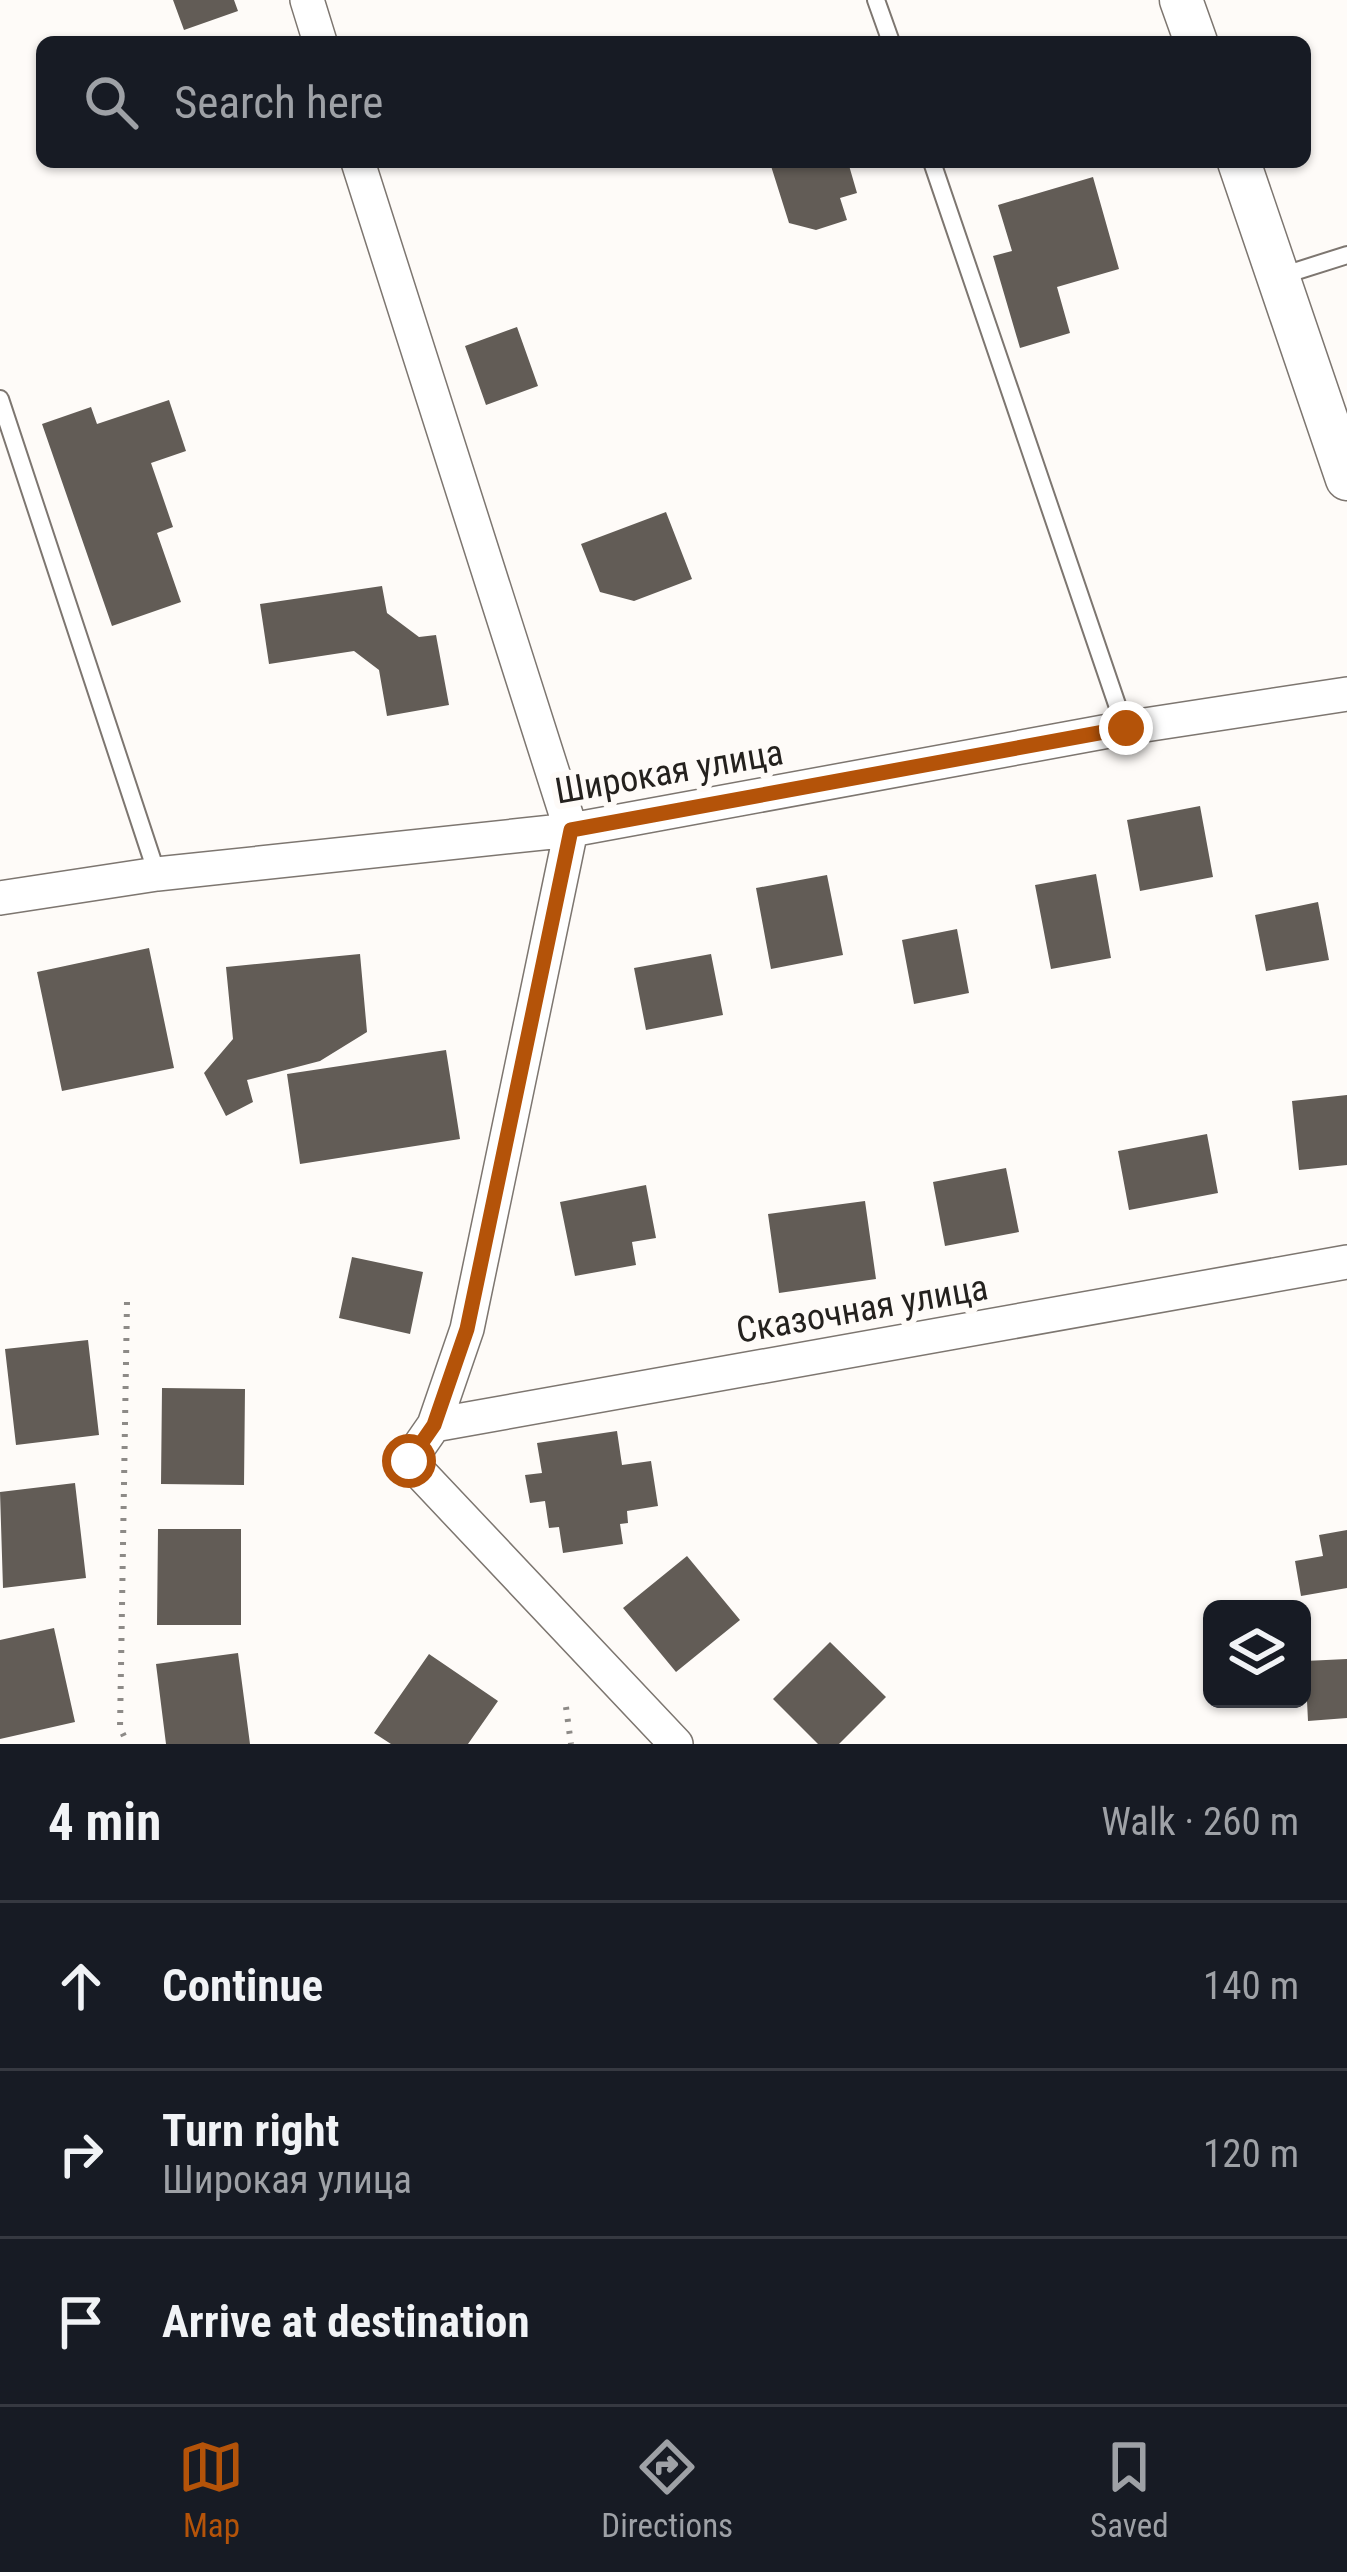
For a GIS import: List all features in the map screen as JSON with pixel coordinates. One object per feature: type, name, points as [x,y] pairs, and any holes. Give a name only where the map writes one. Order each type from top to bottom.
[{"type":"street","points":[[307,0],[318,36]]},
{"type":"street","points":[[1181,0],[1194,36]]},
{"type":"street","points":[[360,168],[571,830],[467,1329],[434,1425],[409,1461],[676,1744]]},
{"type":"street","points":[[1241,168],[1347,479]]},
{"type":"street","name":"Широкая улица","points":[[0,898],[158,874],[571,830],[1126,728],[1347,694]]},
{"type":"street","name":"Сказочная улица","points":[[434,1425],[1347,1262]]},
{"type":"lane","points":[[876,0],[889,36]]},
{"type":"lane","points":[[934,168],[1126,728]]},
{"type":"lane","points":[[1280,276],[1347,254]]},
{"type":"lane","points":[[0,399],[158,874]]},
{"type":"path","points":[[127,1302],[120,1728],[128,1744]]},
{"type":"path","points":[[566,1707],[572,1744]]},
{"type":"building","points":[[173,0],[234,0],[238,11],[184,30]]},
{"type":"building","points":[[772,168],[850,168],[857,193],[840,198],[847,220],[816,230],[789,223]]},
{"type":"building","points":[[1093,177],[1119,269],[1057,287],[1070,333],[1020,348],[993,256],[1012,251],[998,205]]},
{"type":"building","points":[[517,327],[538,386],[486,405],[465,346]]},
{"type":"building","points":[[169,400],[186,451],[151,463],[173,527],[157,533],[181,602],[112,626],[42,424],[91,407],[97,424]]},
{"type":"building","points":[[666,512],[692,579],[634,601],[600,592],[581,544]]},
{"type":"building","points":[[382,586],[387,613],[419,637],[436,635],[449,705],[387,716],[379,670],[354,651],[269,664],[260,604]]},
{"type":"building","points":[[1200,806],[1213,877],[1140,891],[1127,820]]},
{"type":"building","points":[[1096,874],[1111,958],[1051,969],[1035,885]]},
{"type":"building","points":[[827,875],[843,955],[771,969],[756,888]]},
{"type":"building","points":[[1318,902],[1329,960],[1266,971],[1255,915]]},
{"type":"building","points":[[957,929],[969,993],[914,1004],[902,940]]},
{"type":"building","points":[[149,948],[174,1068],[62,1091],[37,972]]},
{"type":"building","points":[[360,954],[367,1032],[320,1061],[247,1080],[253,1102],[226,1116],[204,1073],[233,1039],[226,967]]},
{"type":"building","points":[[711,954],[723,1015],[646,1030],[634,968]]},
{"type":"building","points":[[446,1050],[460,1139],[300,1164],[287,1074]]},
{"type":"building","points":[[1347,1095],[1347,1165],[1299,1170],[1292,1101]]},
{"type":"building","points":[[1207,1134],[1218,1193],[1129,1210],[1118,1151]]},
{"type":"building","points":[[1006,1168],[1019,1232],[945,1246],[933,1182]]},
{"type":"building","points":[[646,1185],[656,1238],[632,1242],[636,1265],[575,1276],[560,1202]]},
{"type":"building","points":[[865,1201],[876,1279],[779,1293],[768,1214]]},
{"type":"building","points":[[352,1257],[423,1272],[410,1334],[339,1318]]},
{"type":"building","points":[[88,1340],[99,1435],[16,1445],[5,1349]]},
{"type":"building","points":[[162,1388],[245,1389],[244,1485],[161,1484]]},
{"type":"building","points":[[617,1431],[622,1465],[651,1461],[658,1506],[627,1511],[628,1523],[620,1524],[623,1544],[563,1553],[559,1527],[549,1528],[545,1501],[530,1503],[525,1475],[542,1473],[537,1443]]},
{"type":"building","points":[[75,1483],[86,1578],[3,1588],[0,1492]]},
{"type":"building","points":[[158,1529],[241,1529],[241,1625],[157,1625]]},
{"type":"building","points":[[1347,1530],[1347,1588],[1301,1596],[1295,1561],[1323,1556],[1319,1535]]},
{"type":"building","points":[[687,1556],[740,1620],[676,1672],[623,1608]]},
{"type":"building","points":[[54,1628],[75,1722],[0,1739],[0,1640]]},
{"type":"building","points":[[830,1642],[886,1697],[839,1744],[818,1744],[773,1699]]},
{"type":"building","points":[[238,1653],[250,1744],[166,1744],[156,1664]]},
{"type":"building","points":[[429,1654],[498,1701],[468,1744],[391,1744],[374,1733]]},
{"type":"building","points":[[1347,1659],[1347,1718],[1308,1721],[1311,1661]]},
{"type":"route","points":[[409,1461],[434,1425],[467,1329],[571,830],[1126,728]]}]
